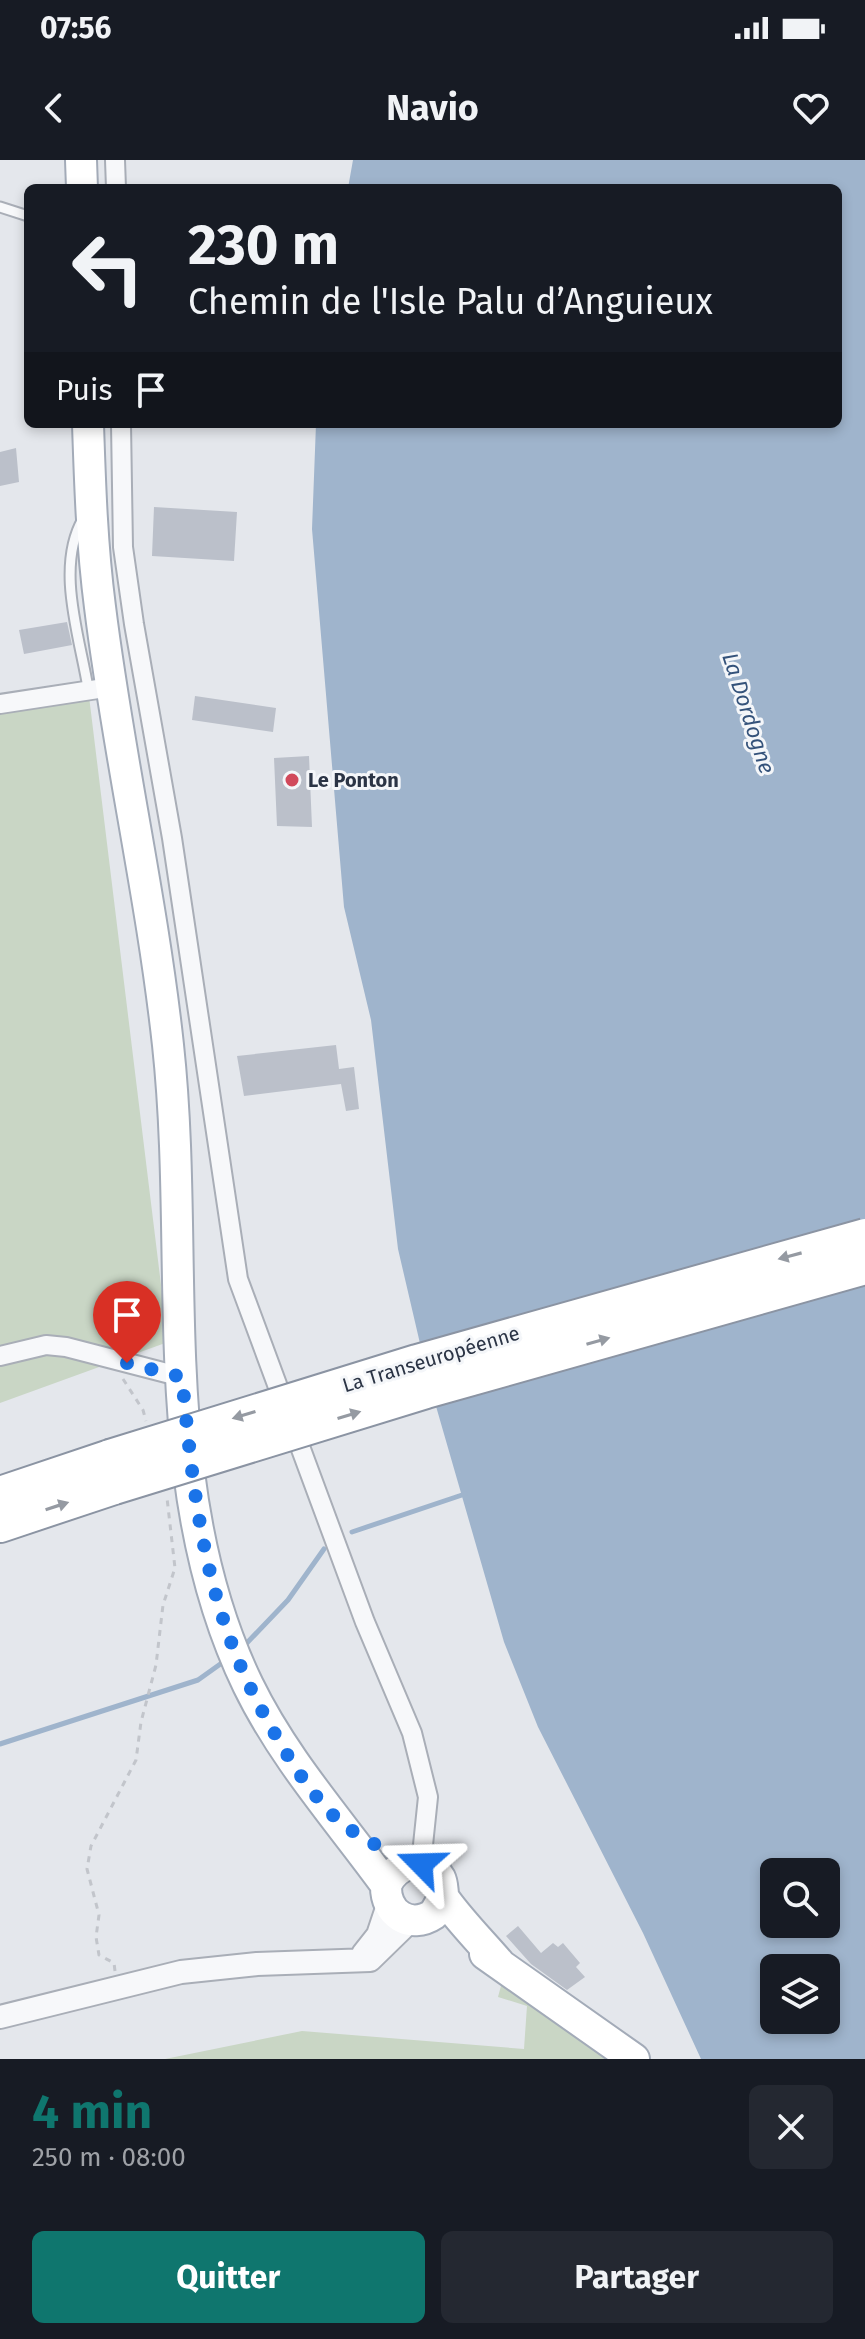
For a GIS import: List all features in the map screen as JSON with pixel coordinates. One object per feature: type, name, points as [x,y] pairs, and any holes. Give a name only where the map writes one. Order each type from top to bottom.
[{"type":"highway","name":"La Transeuropéenne","points":[[0,1525],[112,1472],[432,1357],[865,1236]]},
{"type":"highway","name":"La Transeuropéenne","points":[[0,1494],[112,1472],[426,1391],[865,1267]]},
{"type":"main road","points":[[81,160],[82,184]]},
{"type":"main road","points":[[88,428],[100,688],[140,854],[169,1048],[182,1377],[192,1488],[202,1548],[233,1652],[267,1721],[315,1794],[411,1906],[500,1964],[634,2059]]},
{"type":"main road","points":[[338,1820],[436,1873],[444,1889],[411,1906]]},
{"type":"main road","points":[[411,1906],[394,1871],[415,1864]]},
{"type":"street","points":[[115,160],[116,184]]},
{"type":"street","points":[[121,428],[123,547],[172,838],[238,1279],[252,1324],[308,1463],[365,1622],[412,1733],[428,1797],[415,1864]]},
{"type":"street","points":[[0,704],[100,688]]},
{"type":"street","points":[[0,1356],[46,1345],[182,1377]]},
{"type":"street","points":[[0,2017],[181,1972],[257,1964],[357,1961],[378,1935],[411,1906]]},
{"type":"lane","points":[[0,207],[24,215]]},
{"type":"path","points":[[97,1355],[118,1372],[143,1410],[147,1423]]},
{"type":"path","points":[[119,1986],[114,1963],[99,1955],[96,1937],[99,1915],[87,1869],[91,1846],[136,1760],[141,1722],[156,1665],[163,1605],[175,1568],[166,1490]]},
{"type":"green space","points":[[88,688],[168,1342],[0,1403],[0,711]]},
{"type":"green space","points":[[502,1982],[612,2059],[165,2059],[302,2031],[524,2049],[527,2006],[498,1997]]},
{"type":"water","name":"La Dordogne","points":[[353,160],[865,160],[865,2059],[701,2059],[643,1933],[538,1727],[504,1642],[429,1382],[398,1249],[371,1020],[344,907],[312,529],[316,428],[842,428],[842,184],[349,184]]},
{"type":"building","points":[[16,448],[19,482],[0,486],[0,452]]},
{"type":"building","points":[[154,507],[237,512],[234,561],[152,556]]},
{"type":"building","points":[[67,622],[72,645],[24,654],[19,630]]},
{"type":"building","points":[[195,696],[276,708],[273,732],[192,720]]},
{"type":"building","name":"Le Ponton","points":[[309,756],[312,827],[277,826],[274,758]]},
{"type":"building","points":[[336,1045],[339,1069],[354,1067],[359,1109],[346,1111],[341,1084],[244,1096],[237,1056]]},
{"type":"building","points":[[518,1926],[541,1953],[553,1943],[558,1947],[563,1943],[580,1963],[576,1967],[585,1977],[567,1990],[531,1964],[506,1936]]},
{"type":"waterway","points":[[352,1532],[465,1494]]},
{"type":"waterway","points":[[244,1646],[288,1600],[324,1549]]},
{"type":"waterway","points":[[0,1744],[198,1680],[226,1660]]},
{"type":"place","name":"Le Ponton","points":[[292,780]]},
{"type":"route","points":[[127,1363],[182,1377],[192,1488],[202,1548],[219,1610],[233,1652],[286,1754],[338,1820],[409,1863],[421,1864]]}]
